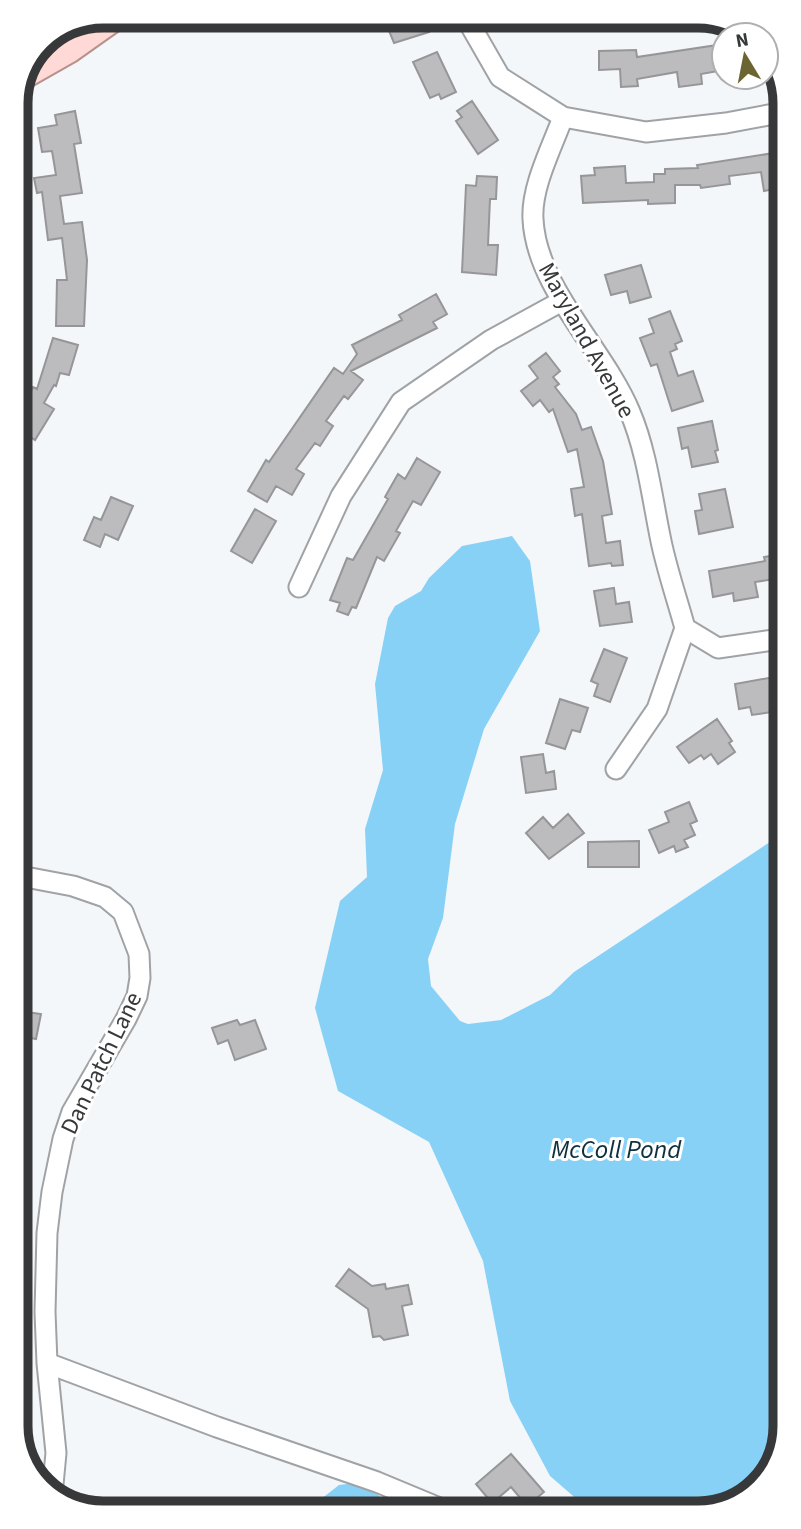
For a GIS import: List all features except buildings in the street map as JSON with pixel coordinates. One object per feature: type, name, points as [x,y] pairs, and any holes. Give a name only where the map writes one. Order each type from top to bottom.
[{"type":"main road","points":[[37,69],[101,28]]},
{"type":"street","points":[[473,28],[500,77],[563,117],[646,132],[726,123],[773,114]]},
{"type":"street","name":"Maryland Avenue","points":[[563,117],[539,180],[533,218],[539,252],[562,301],[612,377],[630,412],[643,451],[662,544],[685,628]]},
{"type":"street","points":[[299,587],[341,496],[401,402],[491,340],[562,301]]},
{"type":"street","points":[[616,769],[657,709],[685,628],[718,648],[773,640]]},
{"type":"street","name":"Dan Patch Lane","points":[[28,878],[73,886],[105,897],[123,912],[139,954],[141,978],[137,996],[121,1029],[72,1112],[57,1162],[47,1233],[47,1363],[56,1452],[52,1482]]},
{"type":"street","points":[[47,1363],[217,1427],[377,1482],[421,1501]]},
{"type":"water","name":"McColl Pond","points":[[512,536],[530,561],[540,631],[484,729],[455,824],[443,918],[428,959],[431,986],[460,1021],[468,1024],[501,1020],[550,995],[574,972],[773,840],[773,1426],[769,1450],[755,1476],[736,1491],[713,1500],[579,1501],[550,1476],[510,1401],[483,1261],[429,1142],[338,1091],[315,1008],[340,901],[367,877],[365,829],[383,770],[375,684],[388,618],[395,606],[421,591],[429,578],[462,546]]},
{"type":"water","points":[[363,1482],[385,1501],[319,1501],[339,1485]]}]
